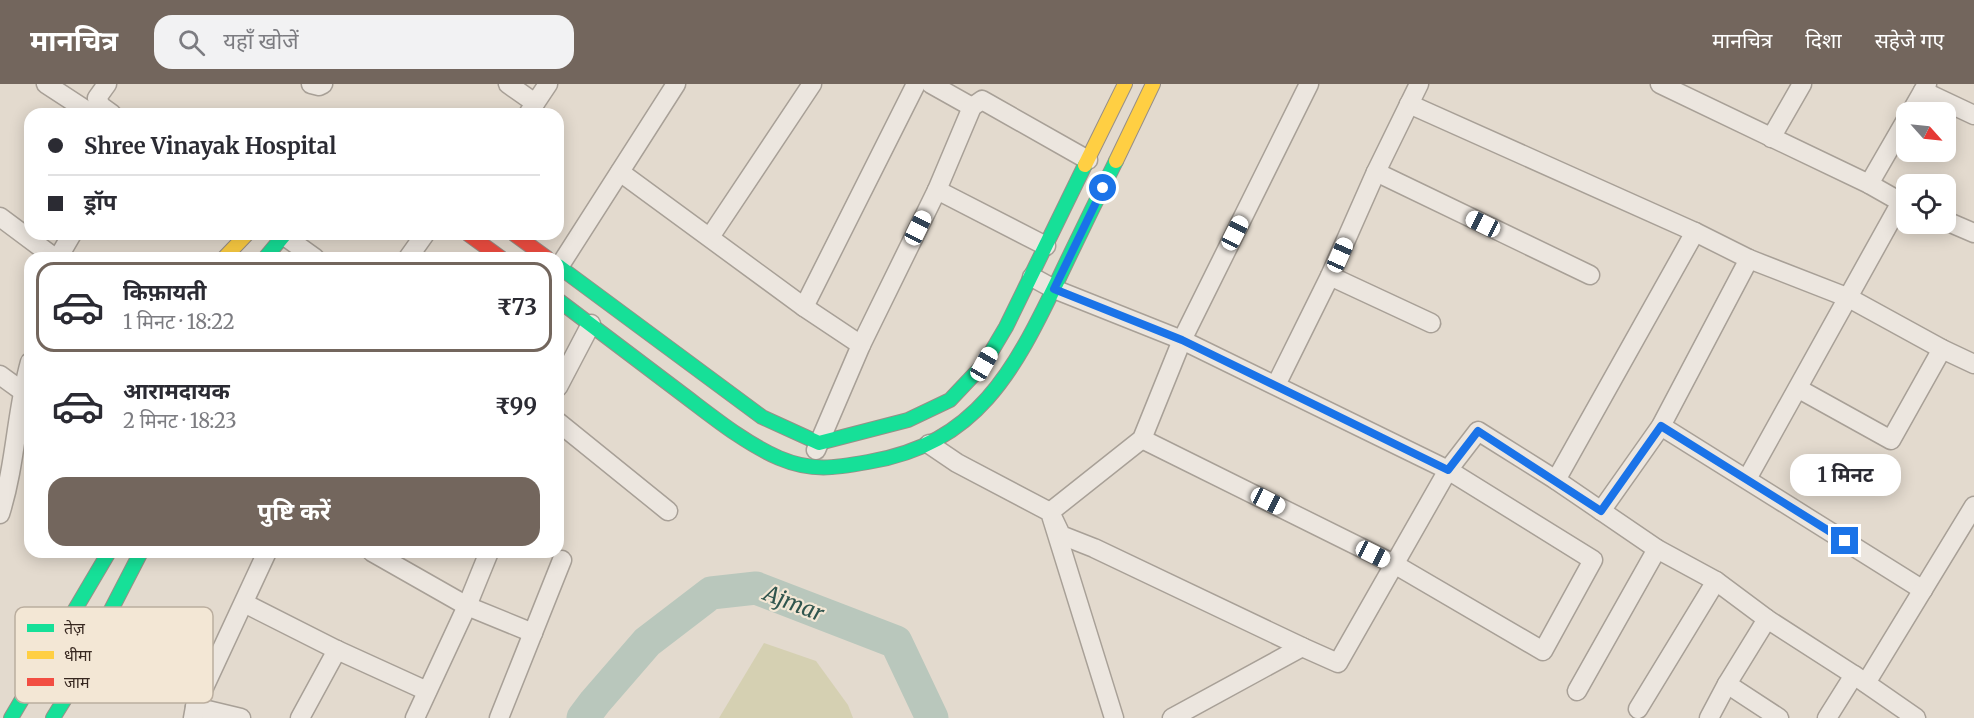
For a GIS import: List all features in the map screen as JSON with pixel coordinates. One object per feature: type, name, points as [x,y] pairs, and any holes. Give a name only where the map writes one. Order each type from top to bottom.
[{"type":"street","points":[[46,84],[83,108]]},
{"type":"street","points":[[103,108],[98,98],[107,84]]},
{"type":"street","points":[[311,84],[319,86],[323,84]]},
{"type":"street","points":[[508,84],[530,108]]},
{"type":"street","points":[[532,108],[548,84]]},
{"type":"street","points":[[564,258],[676,84]]},
{"type":"street","points":[[710,237],[812,84]]},
{"type":"street","points":[[804,307],[916,84]]},
{"type":"street","points":[[931,84],[972,107]]},
{"type":"street","points":[[564,271],[762,417],[793,432],[819,443],[908,420],[950,400],[984,364],[1032,277],[1125,84]]},
{"type":"street","points":[[564,304],[735,434],[781,459],[809,468],[838,467],[893,458],[929,444],[954,429],[977,410],[1000,386],[1034,330],[1153,84]]},
{"type":"street","points":[[1050,512],[1142,439],[1182,340],[1309,84]]},
{"type":"street","points":[[1276,385],[1330,276],[1376,172],[1419,84]]},
{"type":"street","points":[[1660,84],[1896,199]]},
{"type":"street","points":[[1771,138],[1802,84]]},
{"type":"street","points":[[1917,102],[1925,88],[1974,115]]},
{"type":"street","points":[[809,468],[861,345],[937,190],[972,107],[982,100],[1088,160]]},
{"type":"street","points":[[1409,104],[1695,232],[1749,259],[1849,298],[1942,349],[1974,363]]},
{"type":"street","points":[[1869,184],[1896,137]]},
{"type":"street","points":[[620,172],[804,307],[861,345]]},
{"type":"street","points":[[1376,172],[1590,275]]},
{"type":"street","points":[[937,190],[1046,246]]},
{"type":"street","points":[[0,217],[24,234]]},
{"type":"street","points":[[1747,479],[1896,217]]},
{"type":"street","points":[[1956,225],[1974,233]]},
{"type":"street","points":[[1556,480],[1695,232]]},
{"type":"street","points":[[32,240],[49,252]]},
{"type":"street","points":[[230,252],[241,240]]},
{"type":"street","points":[[271,252],[280,240]]},
{"type":"street","points":[[291,240],[307,252]]},
{"type":"street","points":[[476,240],[493,252]]},
{"type":"street","points":[[522,240],[539,252]]},
{"type":"street","points":[[1601,511],[1661,426],[1749,259]]},
{"type":"street","points":[[1330,276],[1431,323]]},
{"type":"street","points":[[1032,277],[1054,289],[1182,340],[1448,470],[1593,560],[1543,651],[1394,564],[1142,439]]},
{"type":"street","points":[[564,376],[591,324]]},
{"type":"street","points":[[1799,389],[1891,441],[1942,349]]},
{"type":"street","points":[[0,375],[22,391]]},
{"type":"street","points":[[0,514],[24,384]]},
{"type":"street","points":[[1661,426],[1923,590]]},
{"type":"street","points":[[564,427],[668,511]]},
{"type":"street","points":[[929,444],[957,463],[1050,512],[1062,535],[1338,663],[1448,470],[1478,431],[1556,480],[1657,549],[1716,581],[1767,619],[1860,679],[1908,716]]},
{"type":"street","points":[[1827,718],[1860,679],[1923,590],[1974,506]]},
{"type":"street","points":[[1050,512],[1114,718]]},
{"type":"street","points":[[1577,691],[1657,549]]},
{"type":"street","points":[[77,607],[105,558]]},
{"type":"street","points":[[112,607],[138,558]]},
{"type":"street","points":[[213,671],[264,558]]},
{"type":"street","points":[[383,558],[467,606],[533,633]]},
{"type":"street","points":[[415,718],[487,558]]},
{"type":"street","points":[[499,718],[562,560]]},
{"type":"street","points":[[1638,709],[1716,581]]},
{"type":"street","points":[[244,603],[427,691]]},
{"type":"street","points":[[1708,718],[1767,619]]},
{"type":"street","points":[[1172,718],[1302,648]]},
{"type":"street","points":[[300,718],[338,650]]},
{"type":"street","points":[[1727,684],[1779,718]]},
{"type":"street","points":[[11,718],[20,703]]},
{"type":"street","points":[[53,718],[61,703]]},
{"type":"street","points":[[194,712],[241,718]]},
{"type":"shaded area","points":[[764,643],[816,661],[848,705],[853,718],[719,718]]},
{"type":"waterway","name":"Ajmar","points":[[583,718],[647,642],[711,593],[756,588],[896,642],[932,718]]},
{"type":"traffic: fast","points":[[564,305],[728,428],[779,458],[802,465],[824,468],[868,462],[906,453],[937,439],[964,420],[987,398],[1007,373],[1042,313],[1116,161]]},
{"type":"traffic: fast","points":[[564,270],[762,417],[819,443],[908,420],[950,400],[984,364],[1006,327],[1085,165]]},
{"type":"traffic: fast","points":[[270,252],[280,240]]},
{"type":"traffic: fast","points":[[77,607],[105,558]]},
{"type":"traffic: fast","points":[[113,607],[138,558]]},
{"type":"traffic: fast","points":[[11,718],[20,703]]},
{"type":"traffic: fast","points":[[53,718],[62,703]]},
{"type":"traffic: slow","points":[[1085,165],[1125,84]]},
{"type":"traffic: slow","points":[[1116,161],[1153,84]]},
{"type":"traffic: slow","points":[[230,252],[241,240]]},
{"type":"traffic: jam","points":[[476,240],[493,252]]},
{"type":"traffic: jam","points":[[522,240],[539,252]]},
{"type":"route","points":[[1103,188],[1054,289],[1182,340],[1448,470],[1478,431],[1601,511],[1661,426],[1845,541]]}]
